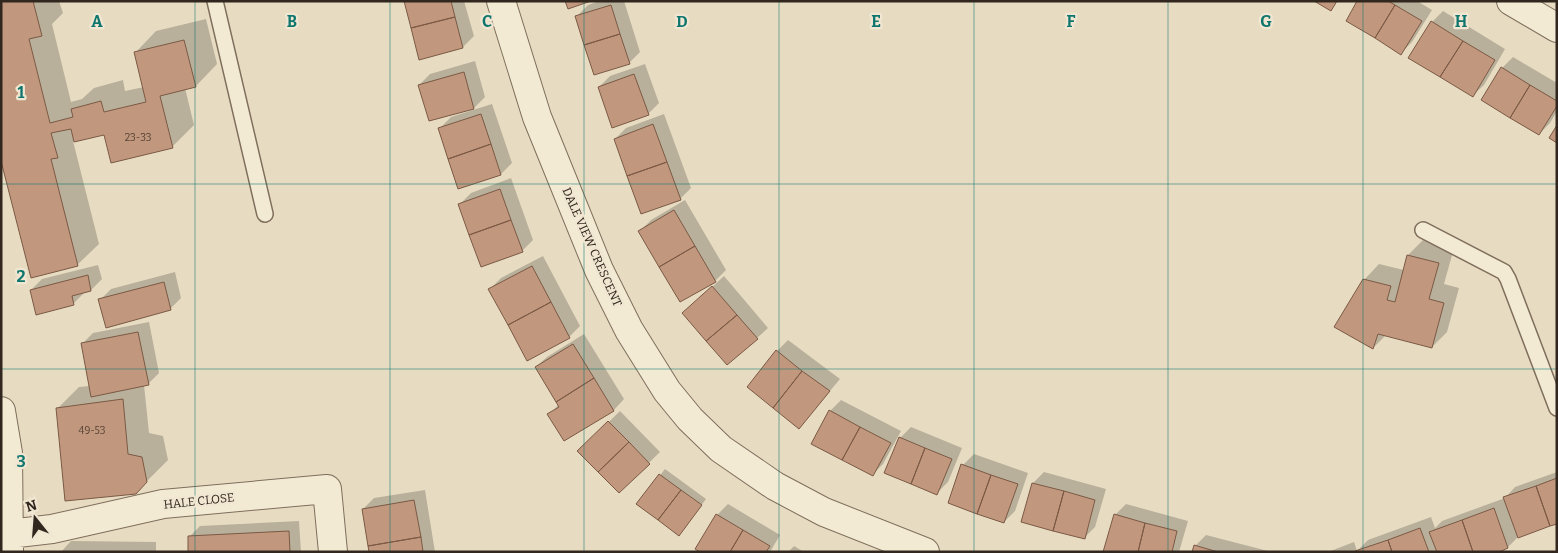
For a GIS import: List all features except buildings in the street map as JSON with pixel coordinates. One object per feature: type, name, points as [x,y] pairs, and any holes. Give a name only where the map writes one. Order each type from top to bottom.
[{"type":"street","name":"DALE VIEW CRESCENT","points":[[501,1],[537,117],[599,270],[629,330],[667,391],[690,420],[721,449],[775,486],[824,512],[925,552]]},
{"type":"street","points":[[1512,1],[1557,28]]},
{"type":"street","points":[[1,411],[8,453],[9,543]]},
{"type":"street","name":"HALE CLOSE","points":[[9,543],[52,529],[163,504],[328,489],[333,552]]},
{"type":"lane","points":[[215,1],[265,214]]},
{"type":"lane","points":[[1423,230],[1504,272],[1557,408]]}]
